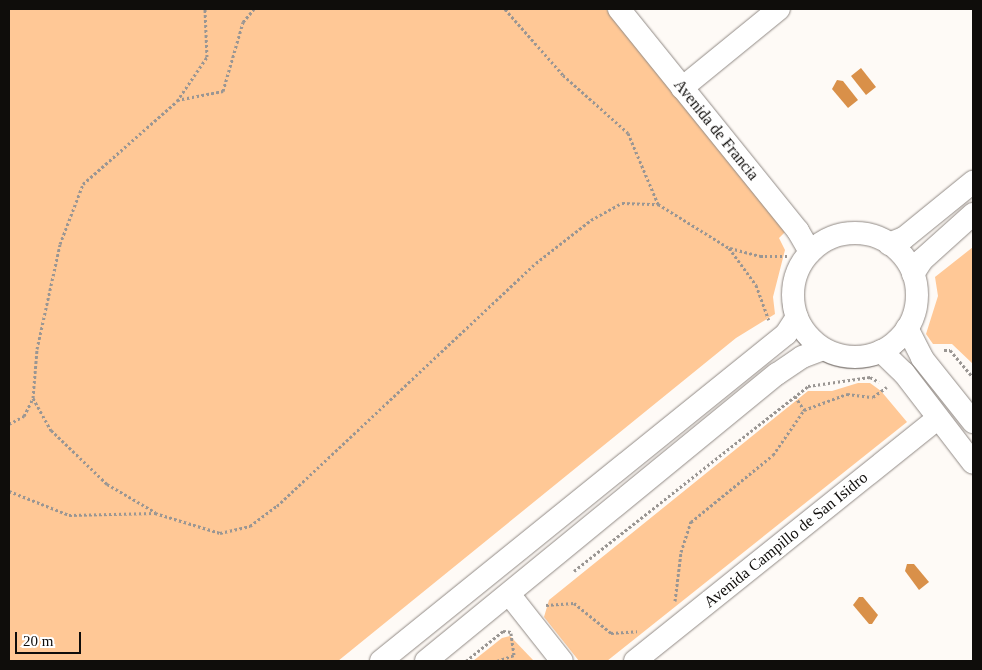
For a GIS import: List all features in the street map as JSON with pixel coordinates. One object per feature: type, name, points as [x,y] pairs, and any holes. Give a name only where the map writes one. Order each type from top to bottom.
[{"type":"street","name":"Avenida de Francia","points":[[619,9],[682,88],[801,251]]},
{"type":"street","points":[[682,88],[779,9]]},
{"type":"street","points":[[894,242],[973,182]]},
{"type":"street","points":[[916,269],[973,214]]},
{"type":"street","points":[[381,661],[786,323],[794,304],[796,276],[801,251],[831,238],[856,233],[894,242],[904,257],[916,269],[917,292],[913,342],[973,422]]},
{"type":"street","points":[[786,323],[812,340],[817,351]]},
{"type":"street","points":[[426,661],[777,374],[817,351],[862,357],[885,355],[896,342],[913,342]]},
{"type":"street","points":[[885,355],[973,463]]},
{"type":"street","name":"Avenida Campillo de San Isidro","points":[[634,661],[938,418]]},
{"type":"street","points":[[509,594],[534,613],[562,661]]},
{"type":"path","points":[[9,424],[24,416],[33,398],[37,348],[60,244],[82,184],[177,100],[207,57],[206,9]]},
{"type":"path","points":[[177,100],[223,92],[243,22],[254,9]]},
{"type":"path","points":[[505,9],[563,75],[628,133],[658,204]]},
{"type":"path","points":[[33,398],[51,430],[107,484],[156,513],[220,533],[250,526],[277,506],[536,263],[591,220],[622,203],[658,204],[730,248],[760,256],[801,251]]},
{"type":"path","points":[[786,323],[784,310],[785,277],[791,262],[801,251],[819,234],[845,225],[874,228],[894,242],[916,269],[925,300],[921,320],[913,342]]},
{"type":"path","points":[[730,248],[786,323],[817,351],[843,367],[866,367],[885,355],[913,342],[935,350],[950,350],[973,377]]},
{"type":"path","points":[[569,576],[808,386],[870,377],[888,386],[873,397],[847,394],[804,410],[772,455],[691,522],[681,552],[676,600],[669,605]]},
{"type":"path","points":[[796,396],[804,410]]},
{"type":"path","points":[[9,491],[69,515],[156,513]]},
{"type":"path","points":[[466,661],[503,631],[520,631],[545,600]]},
{"type":"path","points":[[497,661],[514,655],[511,623],[534,613],[574,602],[611,633],[636,632],[642,626]]},
{"type":"shaded area","points":[[9,9],[606,9],[759,195],[785,232],[779,238],[785,250],[773,297],[775,314],[736,338],[338,661],[9,661]]},
{"type":"shaded area","points":[[861,68],[876,87],[866,95],[851,76]]},
{"type":"shaded area","points":[[837,80],[843,81],[858,100],[848,108],[832,89]]},
{"type":"shaded area","points":[[973,247],[973,364],[952,344],[933,344],[926,334],[938,296],[935,277]]},
{"type":"shaded area","points":[[858,383],[870,383],[881,391],[907,422],[607,661],[579,661],[544,617],[549,600],[808,391],[832,391]]},
{"type":"shaded area","points":[[907,564],[914,564],[929,582],[919,590],[905,571]]},
{"type":"shaded area","points":[[859,597],[863,597],[878,615],[872,624],[869,624],[853,605]]},
{"type":"shaded area","points":[[510,636],[534,661],[473,661],[502,638]]}]
